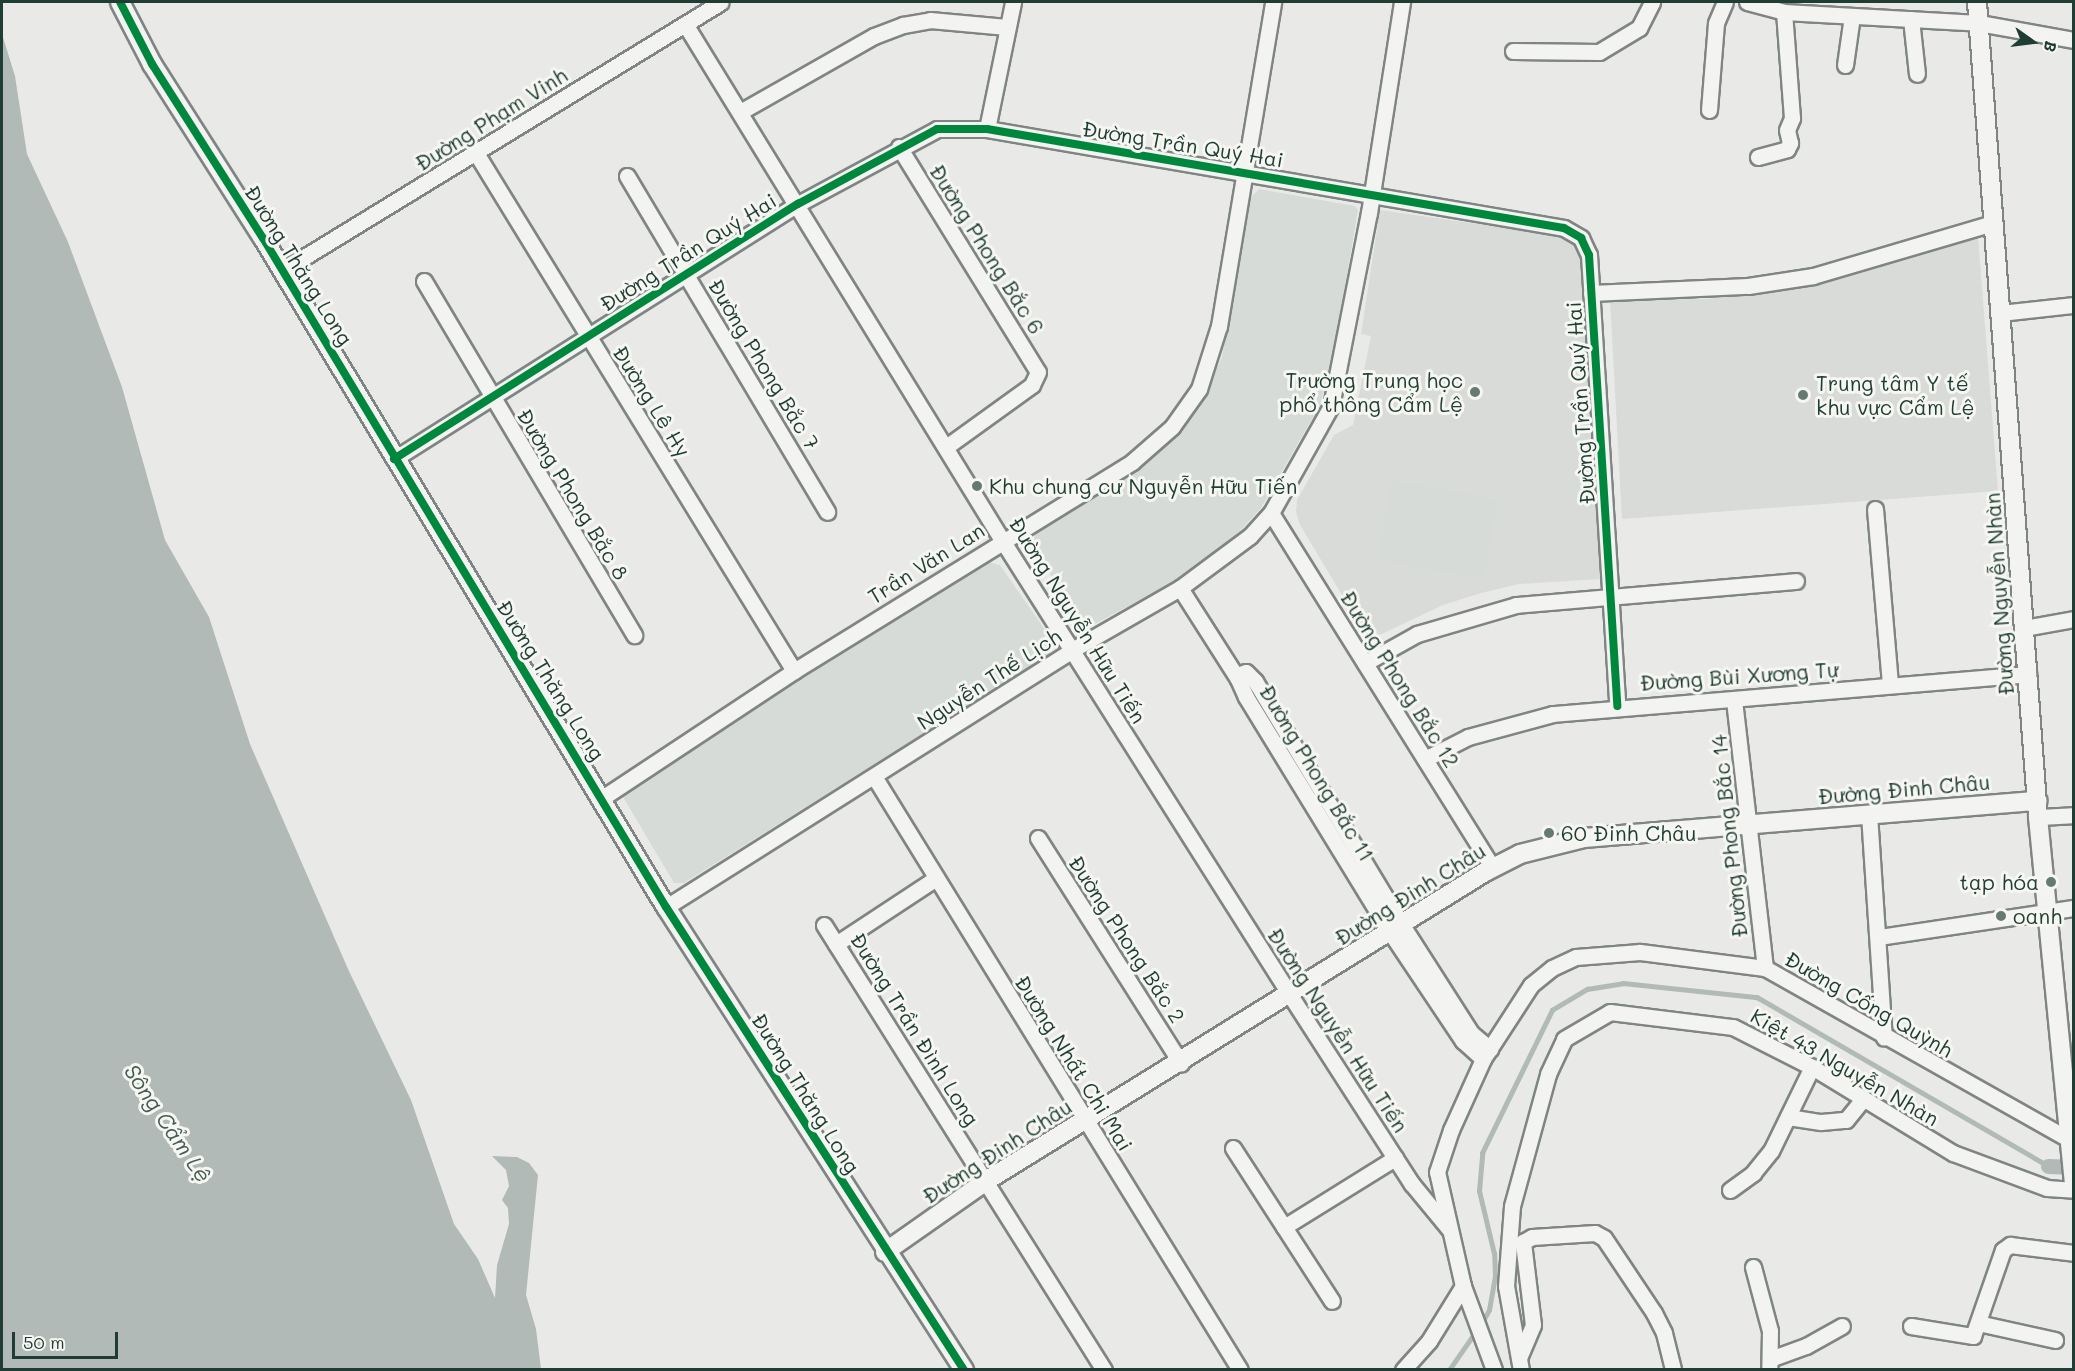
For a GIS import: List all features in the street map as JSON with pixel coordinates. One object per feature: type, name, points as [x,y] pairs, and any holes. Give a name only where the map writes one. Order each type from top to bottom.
[{"type":"street","name":"Đường Thăng Long","points":[[120,2],[152,64],[283,270],[394,459],[602,798],[666,907],[885,1252],[964,1370]]},
{"type":"street","name":"Đường Phạm Vinh","points":[[283,270],[721,2]]},
{"type":"street","points":[[987,129],[1013,2]]},
{"type":"street","name":"Trần Văn Lan","points":[[602,798],[794,671],[1157,443],[1199,389],[1218,326],[1273,2]]},
{"type":"street","name":"Nguyễn Thế Lịch","points":[[666,907],[874,778],[1072,650],[1180,588],[1250,536],[1271,513],[1331,406],[1371,196],[1402,2]]},
{"type":"street","points":[[1513,51],[1599,52],[1639,28],[1652,2]]},
{"type":"street","points":[[1709,110],[1716,23],[1725,2]]},
{"type":"street","points":[[1747,2],[1784,12],[1979,23],[2073,40]]},
{"type":"street","name":"Đường Nguyễn Nhàn","points":[[1977,2],[2037,809],[2049,910],[2073,1182]]},
{"type":"street","points":[[1758,157],[1787,149],[1790,143],[1787,130],[1792,118],[1784,12]]},
{"type":"street","points":[[1845,65],[1852,16]]},
{"type":"street","points":[[1911,19],[1917,74]]},
{"type":"street","points":[[740,112],[874,36],[903,25],[930,20],[1008,27]]},
{"type":"street","name":"Đường Nguyễn Hữu Tiến","points":[[685,24],[798,204],[1002,540],[1290,995],[1395,1158],[1449,1229]]},
{"type":"street","name":"Đường Trần Quý Hai","points":[[394,459],[798,204],[899,147],[937,129],[987,129],[1244,171],[1371,196],[1572,230],[1581,238],[1589,255],[1617,706]]},
{"type":"street","name":"Đường Phong Bắc 6","points":[[899,147],[1038,372],[1032,385],[946,447]]},
{"type":"street","name":"Đường Lê Hy","points":[[476,153],[794,671]]},
{"type":"street","name":"Đường Phong Bắc 7","points":[[627,176],[827,512]]},
{"type":"street","points":[[1591,293],[1725,287],[1813,276],[1993,223]]},
{"type":"street","name":"Đường Phong Bắc 8","points":[[424,281],[490,397],[634,635]]},
{"type":"street","points":[[2001,314],[2073,305]]},
{"type":"street","points":[[1875,509],[1890,685]]},
{"type":"street","name":"Đường Phong Bắc 12","points":[[1271,513],[1492,867]]},
{"type":"street","points":[[1365,663],[1417,634],[1462,618],[1516,605],[1610,594],[1796,581]]},
{"type":"street","name":"Đường Phong Bắc 11","points":[[1180,588],[1238,679],[1246,672],[1255,681],[1396,928],[1486,1054]]},
{"type":"street","points":[[2024,628],[2073,618]]},
{"type":"street","name":"Đường Bùi Xương Tự","points":[[1425,759],[1468,737],[1509,724],[1617,706],[1734,700],[2028,674]]},
{"type":"street","name":"Đường Phong Bắc 14","points":[[1734,700],[1765,968]]},
{"type":"street","name":"Đường Nhất Chi Mai","points":[[874,778],[1240,1370]]},
{"type":"street","points":[[2037,809],[2073,815]]},
{"type":"street","name":"Đường Đinh Châu","points":[[885,1252],[986,1181],[1181,1063],[1492,867],[1541,847],[1584,838],[1869,814],[2037,809]]},
{"type":"street","points":[[1869,814],[1884,1037]]},
{"type":"street","name":"Đường Phong Bắc 2","points":[[1038,838],[1181,1063]]},
{"type":"street","points":[[836,944],[936,878]]},
{"type":"street","points":[[1879,937],[2073,908]]},
{"type":"street","name":"Đường Trần Đình Long","points":[[824,925],[1104,1370]]},
{"type":"street","name":"Đường Cống Quỳnh","points":[[1494,1370],[1462,1286],[1437,1172],[1486,1054],[1531,985],[1552,968],[1576,957],[1640,952],[1765,968],[2071,1146]]},
{"type":"street","name":"Kiệt 43 Nguyễn Nhàn","points":[[1517,1366],[1506,1287],[1512,1206],[1548,1074],[1564,1040],[1582,1026],[1610,1012],[1641,1013],[1733,1027],[1812,1067],[1953,1153],[2047,1188],[2073,1190]]},
{"type":"street","points":[[1730,1190],[1753,1173],[1771,1151],[1812,1067]]},
{"type":"street","points":[[1788,1118],[1821,1122],[1846,1120],[1864,1098]]},
{"type":"street","points":[[1233,1148],[1332,1301]]},
{"type":"street","points":[[1284,1227],[1395,1158]]},
{"type":"street","points":[[1517,1366],[1533,1325],[1524,1242],[1532,1237],[1595,1233],[1604,1238],[1654,1313],[1664,1333],[1673,1370]]},
{"type":"street","points":[[1975,1330],[2003,1250],[2010,1245],[2073,1254]]},
{"type":"street","points":[[1753,1267],[1770,1331],[1769,1364],[1842,1326]]},
{"type":"street","points":[[1403,1370],[1429,1341],[1462,1286]]},
{"type":"street","points":[[1911,1326],[1975,1330],[2055,1340]]},
{"type":"shaded area","points":[[1259,189],[1355,206],[1358,210],[1334,351],[1320,405],[1261,508],[1240,531],[1174,582],[1087,628],[1078,621],[1033,545],[1035,533],[1163,449],[1200,407],[1222,357],[1249,199]]},
{"type":"shaded area","name":"Trường Trung học phổ thông Cẩm Lệ","points":[[1380,210],[1567,237],[1577,248],[1583,267],[1600,579],[1519,584],[1481,593],[1443,605],[1369,640],[1300,525],[1296,512],[1297,500],[1334,435],[1353,425],[1371,336],[1361,334]]},
{"type":"shaded area","name":"Trung tâm Y tế khu vực Cẩm Lệ","points":[[1978,236],[1998,491],[1622,519],[1610,300],[1708,299],[1796,284]]},
{"type":"shaded area","points":[[1392,481],[1497,500],[1483,578],[1378,560]]},
{"type":"shaded area","points":[[987,562],[1000,565],[1054,643],[1049,655],[684,883],[674,883],[623,797],[624,791]]},
{"type":"water","name":"Sông Cẩm Lệ","points":[[2,34],[15,76],[27,154],[68,242],[122,387],[165,540],[209,617],[250,744],[348,969],[411,1100],[454,1224],[478,1259],[495,1298],[497,1265],[509,1224],[508,1208],[502,1200],[509,1186],[506,1170],[492,1156],[517,1157],[529,1163],[538,1175],[526,1295],[536,1329],[541,1369],[2,1369]]},
{"type":"waterway","points":[[1481,1324],[1489,1310],[1495,1277],[1494,1254],[1479,1191],[1482,1153],[1552,1010],[1587,989],[1623,983],[1757,997],[2048,1166]]},
{"type":"waterway","points":[[2048,1166],[2074,1167]]},
{"type":"waterway","points":[[1449,1370],[1476,1331]]},
{"type":"cycle path","points":[[120,2],[152,64],[263,238],[666,907],[964,1370]]},
{"type":"cycle path","points":[[394,459],[798,204],[937,129],[987,129],[1564,228],[1581,238],[1589,255],[1617,706]]},
{"type":"place","name":"Trường Trung học phổ thông Cẩm Lệ","points":[[1475,392]]},
{"type":"place","name":"Trung tâm Y tế khu vực Cẩm Lệ","points":[[1803,395]]},
{"type":"place","name":"Khu chung cư Nguyễn Hữu Tiến","points":[[977,486]]},
{"type":"place","name":"60 Đinh Châu","points":[[1549,833]]},
{"type":"place","name":"tạp hóa","points":[[2051,882]]},
{"type":"place","name":"oanh","points":[[2001,916]]}]
